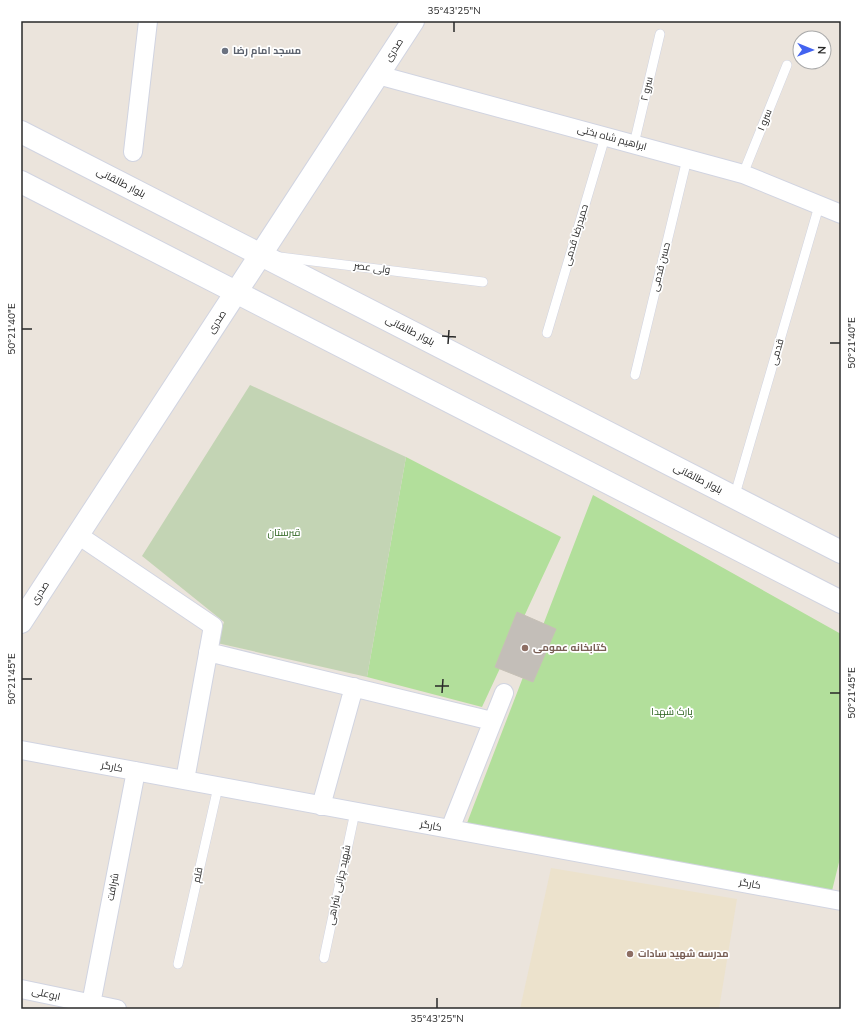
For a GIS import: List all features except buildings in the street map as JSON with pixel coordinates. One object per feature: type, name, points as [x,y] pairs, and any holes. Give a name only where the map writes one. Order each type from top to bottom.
[{"type":"street","points":[[134,152],[148,21]]},
{"type":"street","name":"صدری","points":[[21,622],[413,21]]},
{"type":"street","name":"ابراهیم شاه بختی","points":[[378,75],[743,174],[841,214]]},
{"type":"street","name":"بلوار طالقانی","points":[[21,132],[841,552]]},
{"type":"street","points":[[21,182],[841,602]]},
{"type":"street","points":[[78,535],[213,626],[185,780]]},
{"type":"street","points":[[208,652],[492,721]]},
{"type":"street","points":[[322,806],[354,687]]},
{"type":"street","points":[[450,829],[504,693]]},
{"type":"street","name":"کارگر","points":[[21,750],[841,901]]},
{"type":"street","name":"شرافت","points":[[91,1004],[136,771]]},
{"type":"street","name":"ابوعلی","points":[[21,989],[118,1009]]},
{"type":"lane","name":"سرو ۲","points":[[634,144],[660,34]]},
{"type":"lane","name":"سرو ۱","points":[[743,174],[787,65]]},
{"type":"lane","name":"حمیدرضا قدمی","points":[[547,333],[605,137]]},
{"type":"lane","name":"حسن قدمی","points":[[635,375],[687,159]]},
{"type":"lane","name":"قدمی","points":[[734,498],[819,206]]},
{"type":"lane","name":"ولی عصر","points":[[261,255],[483,282]]},
{"type":"lane","name":"قلم","points":[[178,964],[218,787]]},
{"type":"lane","name":"شهید چزانی شراهی","points":[[324,958],[355,812]]},
{"type":"shaded area","name":"مدرسه شهید سادات","points":[[551,868],[737,899],[719,1009],[520,1009]]},
{"type":"green space","name":"قبرستان","points":[[250,385],[406,457],[367,677],[217,643],[224,622],[142,556]]},
{"type":"green space","points":[[406,457],[561,537],[482,707],[367,677]]},
{"type":"green space","name":"پارک شهدا","points":[[593,495],[841,634],[841,854],[830,899],[467,823]]},
{"type":"place","name":"مسجد امام رضا","points":[[225,51]]},
{"type":"place","name":"کتابخانه عمومی","points":[[525,648]]},
{"type":"place","name":"مدرسه شهید سادات","points":[[630,954]]}]
